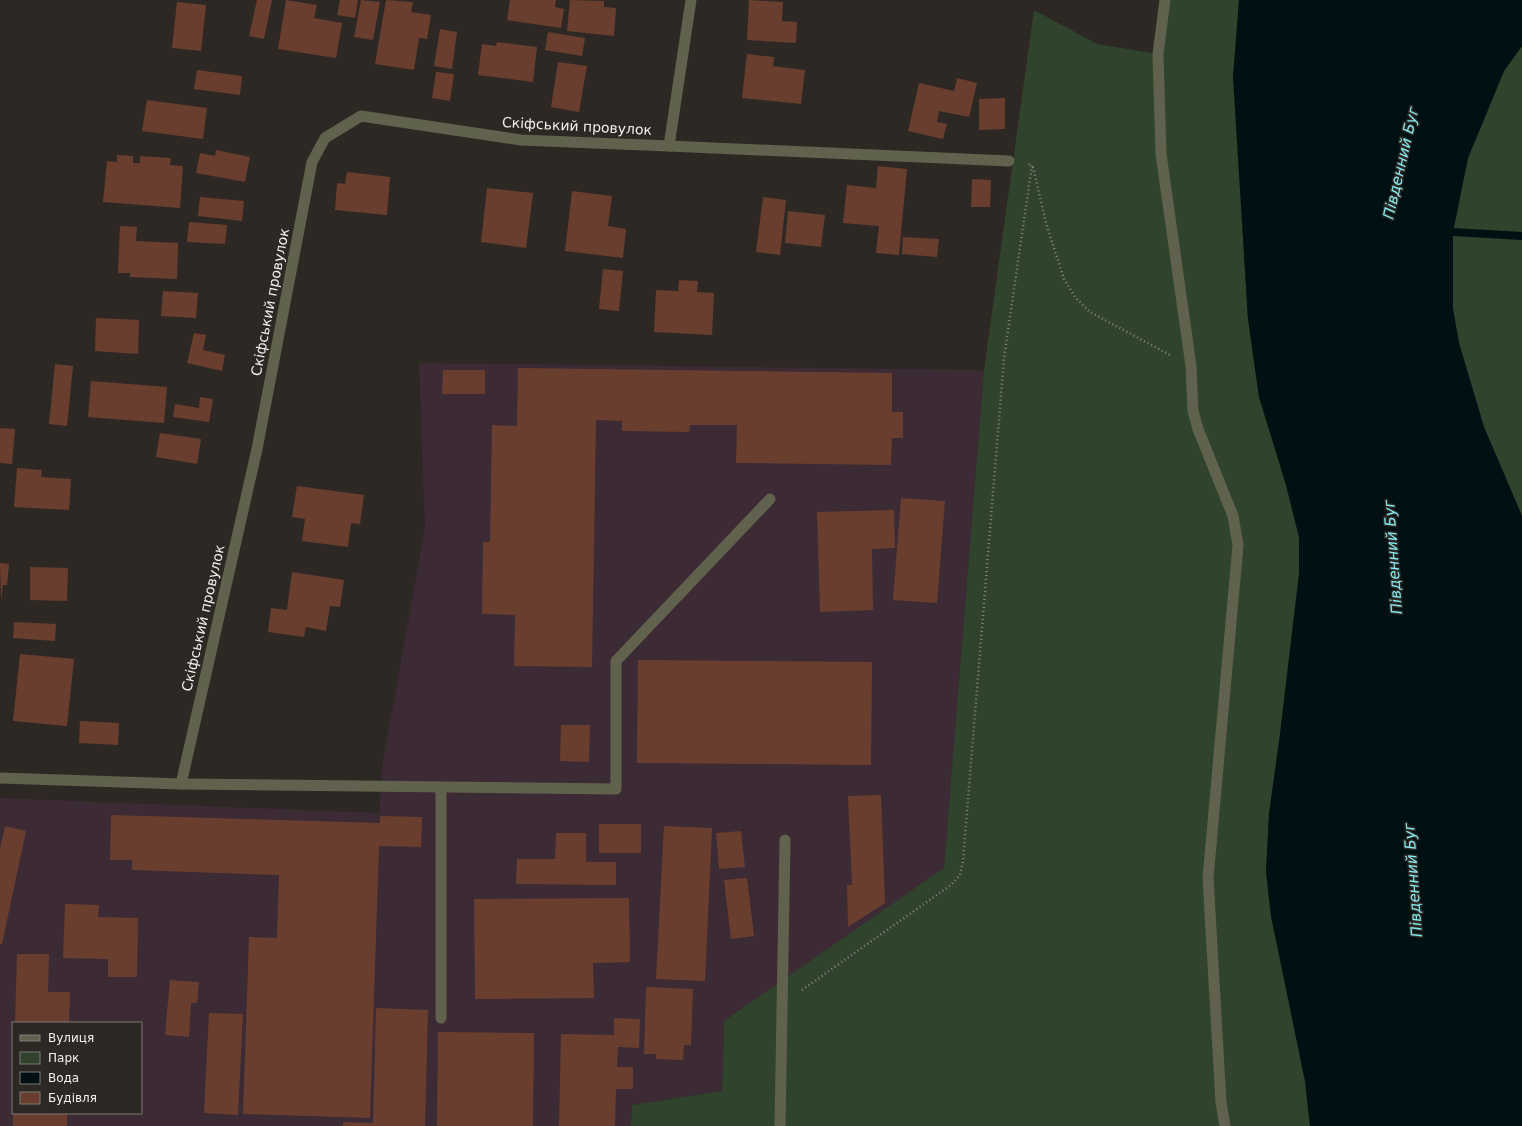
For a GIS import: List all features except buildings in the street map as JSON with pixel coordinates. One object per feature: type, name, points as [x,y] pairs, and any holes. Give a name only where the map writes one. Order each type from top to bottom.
[{"type":"street","name":"Скіфський провулок","points":[[181,784],[257,449],[312,162],[325,138],[361,116],[521,140],[668,146],[692,0]]},
{"type":"street","points":[[1165,0],[1158,54],[1161,154],[1191,366],[1193,411],[1196,423],[1233,516],[1238,545],[1208,878],[1221,1102],[1225,1126]]},
{"type":"street","points":[[668,146],[1009,161]]},
{"type":"street","points":[[0,778],[181,784],[616,789],[616,660],[770,499]]},
{"type":"street","points":[[441,788],[441,1018]]},
{"type":"street","points":[[780,1126],[785,840]]},
{"type":"path","points":[[1009,161],[1032,165]]},
{"type":"path","points":[[1032,165],[1046,223],[1064,279],[1075,297],[1090,312],[1191,366]]},
{"type":"path","points":[[782,1004],[951,885],[960,875],[964,861],[1004,358],[1032,165]]},
{"type":"shaded area","points":[[419,363],[984,370],[944,869],[724,1021],[722,1091],[632,1105],[631,1126],[0,1126],[0,798],[379,813],[383,762],[425,527]]},
{"type":"green space","points":[[1165,0],[1239,0],[1233,77],[1248,319],[1259,397],[1286,485],[1299,537],[1299,574],[1269,814],[1266,872],[1271,916],[1305,1081],[1310,1126],[631,1126],[632,1105],[722,1091],[724,1021],[944,868],[984,370],[1034,10],[1097,44],[1158,54]]},
{"type":"green space","points":[[1522,46],[1522,516],[1484,427],[1459,343],[1453,309],[1453,232],[1468,158],[1504,71]]},
{"type":"water","name":"Південний Буг","points":[[1239,0],[1522,0],[1522,46],[1504,71],[1468,158],[1453,232],[1453,309],[1459,343],[1484,427],[1522,516],[1522,1126],[1310,1126],[1305,1081],[1271,916],[1266,872],[1269,814],[1299,574],[1299,537],[1286,485],[1259,397],[1248,319],[1233,77]]},
{"type":"waterway","points":[[1443,230],[1453,232],[1522,236]]}]
